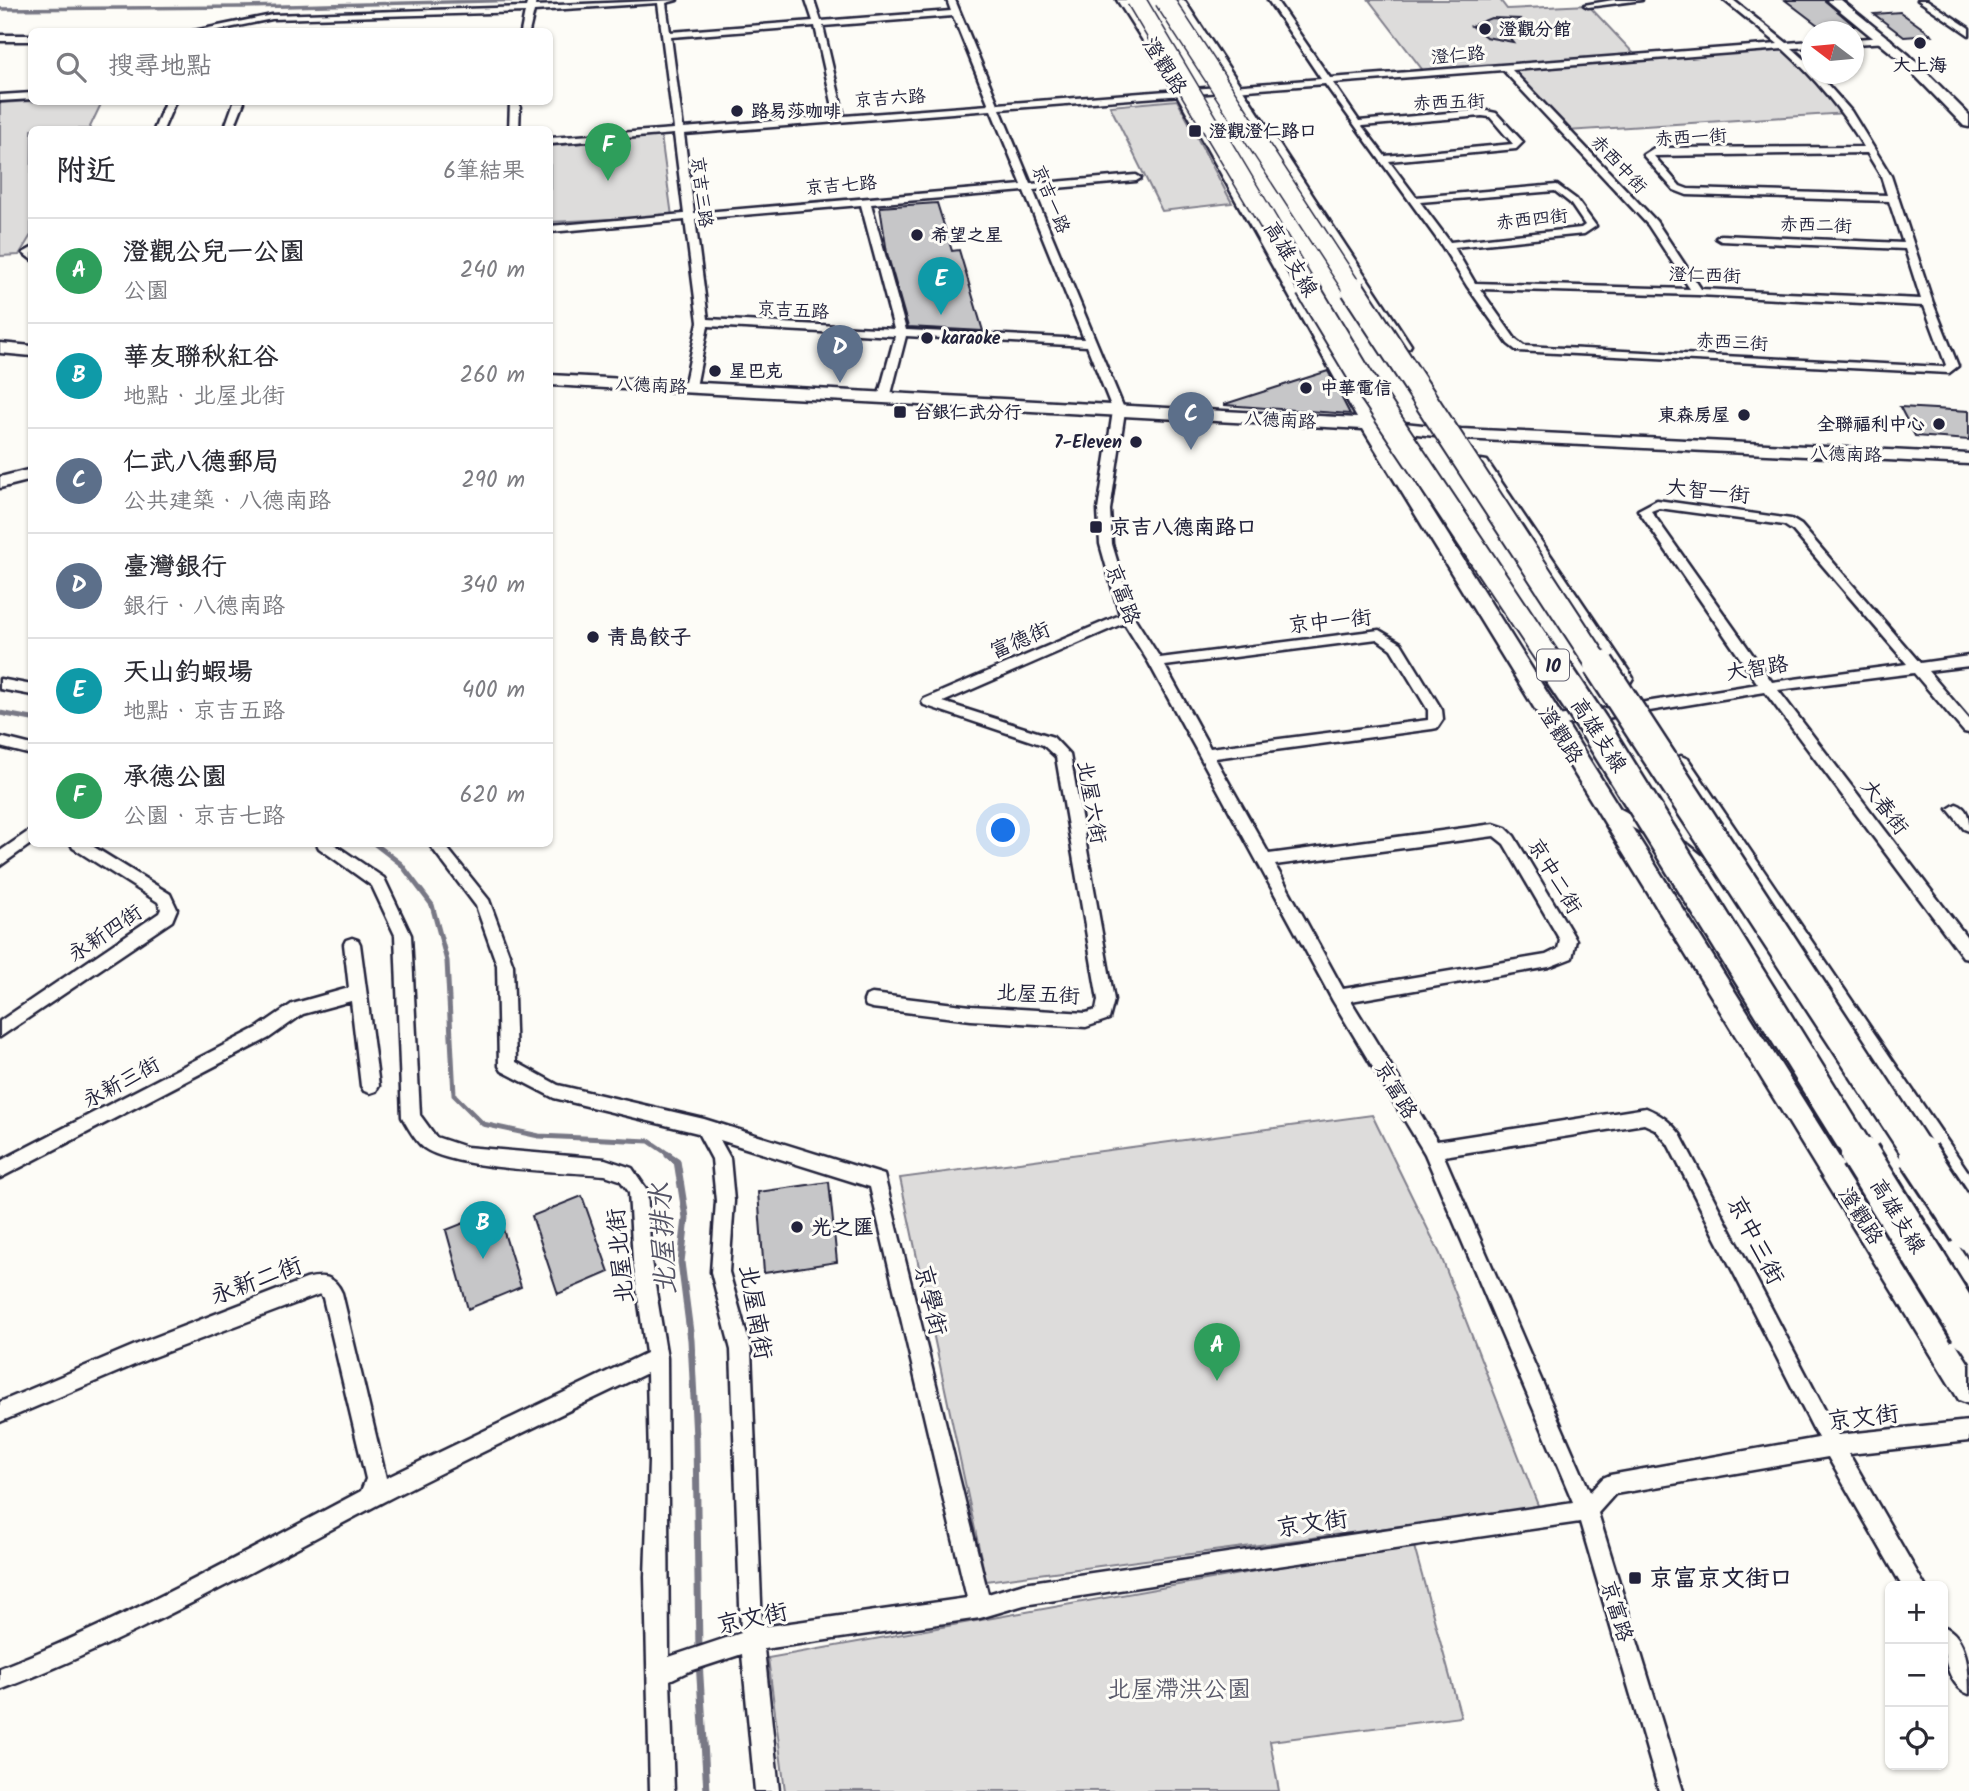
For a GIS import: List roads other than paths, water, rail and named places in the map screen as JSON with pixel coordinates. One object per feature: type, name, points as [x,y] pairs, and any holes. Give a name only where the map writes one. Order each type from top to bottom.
[{"type":"highway","name":"高雄支線","points":[[1136,0],[1362,379],[1597,731],[1969,1330]]},
{"type":"highway","name":"高雄支線","points":[[1164,0],[1969,1231]]},
{"type":"street","points":[[214,28],[272,17],[673,0]]},
{"type":"street","points":[[810,0],[840,118]]},
{"type":"street","name":"京吉一路","points":[[951,0],[1119,411]]},
{"type":"street","name":"澄觀路","points":[[1123,0],[1181,91],[1369,424],[1969,1390]]},
{"type":"street","points":[[1178,0],[1461,434],[1969,1195]]},
{"type":"street","points":[[1272,0],[1356,124],[1447,245],[1472,286]]},
{"type":"street","points":[[1588,5],[1638,0]]},
{"type":"street","points":[[1728,0],[1801,61]]},
{"type":"street","points":[[1833,0],[1887,40],[1943,93],[1969,123]]},
{"type":"street","points":[[1922,0],[1969,32]]},
{"type":"street","name":"京吉三路","points":[[662,1],[702,322],[690,387]]},
{"type":"street","points":[[526,28],[531,4]]},
{"type":"street","points":[[667,35],[956,13]]},
{"type":"street","points":[[268,28],[272,17]]},
{"type":"street","points":[[0,38],[28,37]]},
{"type":"street","points":[[1864,41],[1887,40]]},
{"type":"street","name":"澄仁路","points":[[1233,87],[1801,45]]},
{"type":"street","name":"赤西中街","points":[[1505,67],[1652,223],[1698,292]]},
{"type":"street","points":[[1823,84],[1848,113],[1872,150],[1894,198],[1928,303]]},
{"type":"street","name":"京吉六路","points":[[553,141],[1233,87]]},
{"type":"street","points":[[0,98],[28,96]]},
{"type":"street","points":[[160,126],[169,105]]},
{"type":"street","points":[[230,126],[238,105]]},
{"type":"street","points":[[514,126],[515,105]]},
{"type":"street","name":"赤西五街","points":[[1356,124],[1482,113],[1493,115],[1518,142],[1516,146],[1382,159]]},
{"type":"street","name":"赤西一街","points":[[1872,150],[1654,151],[1648,155],[1677,188],[1687,192],[1894,198]]},
{"type":"street","name":"京吉七路","points":[[553,229],[1136,178]]},
{"type":"street","name":"赤西四街","points":[[1412,200],[1557,188],[1573,201],[1591,226],[1584,231],[1447,245]]},
{"type":"street","points":[[865,201],[901,333],[884,398]]},
{"type":"street","name":"赤西二街","points":[[1721,238],[1910,246]]},
{"type":"street","name":"澄仁西街","points":[[1472,286],[1698,292],[1928,303]]},
{"type":"street","name":"赤西三街","points":[[1472,286],[1512,342],[1521,349],[1945,371],[1952,366],[1928,303]]},
{"type":"street","name":"京吉五路","points":[[702,322],[1091,343]]},
{"type":"street","points":[[0,348],[28,351]]},
{"type":"street","name":"八德南路","points":[[553,380],[1369,424],[1461,434],[1969,459]]},
{"type":"street","name":"京富路","points":[[1119,411],[1104,510],[1106,544],[1127,617],[1156,663],[1339,996],[1432,1150],[1587,1510],[1671,1791]]},
{"type":"street","points":[[0,483],[28,475]]},
{"type":"street","name":"大智一街","points":[[1768,687],[1644,510],[1657,504],[1787,522],[1797,528],[1918,668]]},
{"type":"street","name":"富德街","points":[[929,702],[1127,617]]},
{"type":"street","name":"京中一街","points":[[1156,663],[1378,635],[1396,646],[1435,710],[1436,719],[1432,724],[1204,754]]},
{"type":"street","name":"大智路","points":[[1552,722],[1768,687],[1969,661]]},
{"type":"street","points":[[1918,668],[1969,728]]},
{"type":"street","points":[[0,684],[28,689]]},
{"type":"street","name":"大春街","points":[[1768,687],[1969,952]]},
{"type":"street","name":"北屋六街","points":[[929,702],[1048,741],[1063,755],[1084,875]]},
{"type":"street","points":[[0,742],[28,749]]},
{"type":"street","points":[[1603,804],[1625,819],[1692,852],[1705,866],[1969,1279]]},
{"type":"street","points":[[1956,809],[1969,825]]},
{"type":"street","name":"京中二街","points":[[1263,860],[1494,830],[1501,832],[1509,840],[1568,940],[1566,953],[1549,961],[1339,996]]},
{"type":"street","points":[[0,860],[28,837]]},
{"type":"street","name":"永新四街","points":[[0,1030],[166,917],[169,909],[164,898],[83,847]]},
{"type":"street","name":"北屋北街","points":[[328,847],[378,882],[403,935],[411,1117],[430,1142],[466,1155],[605,1167],[626,1174],[638,1190],[642,1261],[657,1358],[662,1791]]},
{"type":"street","points":[[438,847],[483,904],[505,965],[508,1066],[554,1091],[704,1127]]},
{"type":"street","name":"北屋五街","points":[[872,1001],[971,1013],[1086,1020],[1103,1014],[1106,1000],[1084,875]]},
{"type":"street","points":[[352,944],[370,1086]]},
{"type":"street","name":"永新三街","points":[[0,1170],[263,1033],[298,1009],[357,993]]},
{"type":"street","name":"京中三街","points":[[1432,1150],[1647,1116],[1661,1124],[1674,1139],[1833,1446],[1911,1581]]},
{"type":"street","name":"京學街","points":[[704,1127],[878,1181],[980,1607]]},
{"type":"street","name":"北屋南街","points":[[704,1127],[721,1158],[725,1201],[720,1272],[741,1350],[745,1643],[767,1791]]},
{"type":"street","name":"永新二街","points":[[0,1412],[159,1345],[306,1288],[323,1284],[332,1293],[376,1479],[369,1498]]},
{"type":"street","points":[[0,1679],[64,1655],[200,1589],[369,1498],[657,1358]]},
{"type":"street","name":"京文街","points":[[659,1674],[682,1662],[745,1643],[980,1607],[1024,1594],[1587,1510],[1610,1486],[1833,1446],[1969,1431]]},
{"type":"street","points":[[1947,1644],[1969,1683]]},
{"type":"waterway","points":[[0,9],[242,7],[528,0]]},
{"type":"waterway","name":"北屋排水","points":[[0,713],[28,718]]},
{"type":"waterway","name":"北屋排水","points":[[379,847],[401,864],[432,905],[447,961],[454,1095],[483,1124],[539,1136],[649,1141],[671,1156]]},
{"type":"waterway","name":"北屋排水","points":[[668,1155],[677,1161],[686,1218],[681,1262],[691,1340],[696,1438],[699,1651]]},
{"type":"waterway","name":"北屋排水","points":[[699,1661],[707,1791]]},
{"type":"place","name":"澄觀分館","points":[[1485,29]]},
{"type":"place","name":"大上海","points":[[1920,43]]},
{"type":"place","name":"路易莎咖啡","points":[[737,111]]},
{"type":"place","name":"澄觀澄仁路口","points":[[1195,131]]},
{"type":"place","name":"承德公園","points":[[608,181]]},
{"type":"place","name":"希望之星","points":[[917,235]]},
{"type":"place","name":"天山釣蝦場","points":[[941,315]]},
{"type":"place","name":"karaoke","points":[[927,338]]},
{"type":"place","name":"星巴克","points":[[715,371]]},
{"type":"place","name":"臺灣銀行","points":[[840,383]]},
{"type":"place","name":"中華電信","points":[[1306,388]]},
{"type":"place","name":"台銀仁武分行","points":[[900,412]]},
{"type":"place","name":"東森房屋","points":[[1744,415]]},
{"type":"place","name":"全聯福利中心","points":[[1939,424]]},
{"type":"place","name":"7-Eleven","points":[[1136,442]]},
{"type":"place","name":"仁武八德郵局","points":[[1191,450]]},
{"type":"place","name":"京吉八德南路口","points":[[1096,527]]},
{"type":"place","name":"青島餃子","points":[[593,637]]},
{"type":"place","name":"光之匯","points":[[797,1227]]},
{"type":"place","name":"華友聯秋紅谷","points":[[483,1259]]},
{"type":"place","name":"澄觀公兒一公園","points":[[1217,1381]]},
{"type":"place","name":"京富京文街口","points":[[1635,1578]]},
{"type":"park label","name":"北屋滯洪公園","points":[[1179,1689]]}]
